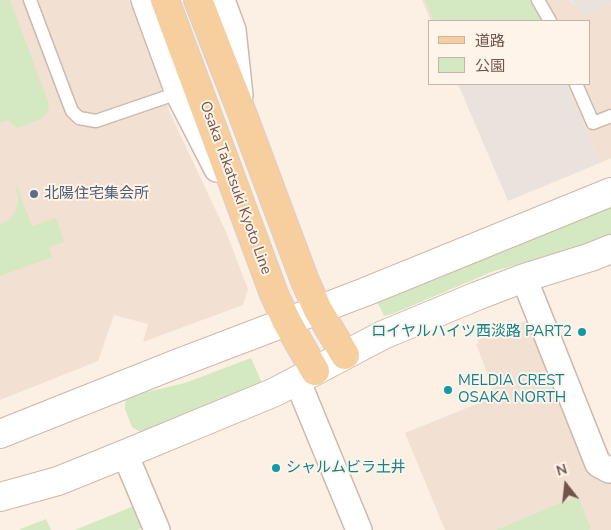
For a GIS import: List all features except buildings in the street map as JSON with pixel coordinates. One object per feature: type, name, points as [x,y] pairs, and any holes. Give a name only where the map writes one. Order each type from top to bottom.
[{"type":"main road","name":"Osaka Takatsuki Kyoto Line","points":[[165,0],[306,376]]},
{"type":"main road","points":[[198,0],[305,281],[318,310],[345,355]]},
{"type":"street","points":[[144,0],[178,93],[252,236]]},
{"type":"street","points":[[222,0],[234,30],[241,110]]},
{"type":"street","points":[[0,434],[318,310],[611,192]]},
{"type":"street","points":[[0,497],[58,481],[275,392],[383,335],[476,296],[611,249]]},
{"type":"street","points":[[524,278],[598,464],[611,470]]},
{"type":"street","points":[[306,376],[359,530]]},
{"type":"street","points":[[125,454],[157,530]]},
{"type":"lane","points":[[30,0],[68,101],[72,110],[79,118],[96,121],[178,93]]},
{"type":"lane","points":[[538,0],[549,20]]},
{"type":"lane","points":[[576,85],[593,123],[611,116]]},
{"type":"shaded area","points":[[0,0],[129,0],[171,115],[226,232],[248,289],[243,305],[143,342],[148,324],[114,315],[98,361],[0,400]]},
{"type":"shaded area","points":[[422,0],[570,0],[583,14],[611,3],[611,158],[600,163],[566,85],[591,85],[591,20],[431,20]]},
{"type":"shaded area","points":[[571,0],[611,0],[611,3],[583,15]]},
{"type":"shaded area","points":[[458,85],[566,85],[600,163],[508,201]]},
{"type":"shaded area","points":[[531,319],[611,476],[611,530],[445,530],[405,433],[496,396],[476,344],[479,343],[478,340]]},
{"type":"green space","points":[[0,0],[10,0],[49,108],[41,119],[18,128],[8,120],[0,123]]},
{"type":"green space","points":[[425,0],[530,0],[541,20],[434,20]]},
{"type":"green space","points":[[17,186],[32,226],[56,218],[64,242],[49,247],[52,257],[0,276],[0,225],[10,219],[15,212],[18,204],[15,188]]},
{"type":"green space","points":[[611,206],[611,235],[585,246],[494,271],[392,314],[384,316],[377,303],[390,296]]},
{"type":"green space","points":[[251,358],[262,383],[146,431],[140,432],[132,427],[125,409],[126,399],[130,396],[185,383]]},
{"type":"green space","points":[[578,496],[591,529],[496,530]]},
{"type":"green space","points":[[134,506],[143,527],[137,530],[75,530]]},
{"type":"green space","points":[[46,519],[51,530],[18,530]]},
{"type":"place","name":"北陽住宅集会所","points":[[34,194]]},
{"type":"place","name":"ロイヤルハイツ西淡路 PART2","points":[[582,332]]},
{"type":"place","name":"MELDIA CREST OSAKA NORTH","points":[[448,390]]},
{"type":"place","name":"シャルムビラ土井","points":[[276,468]]}]
